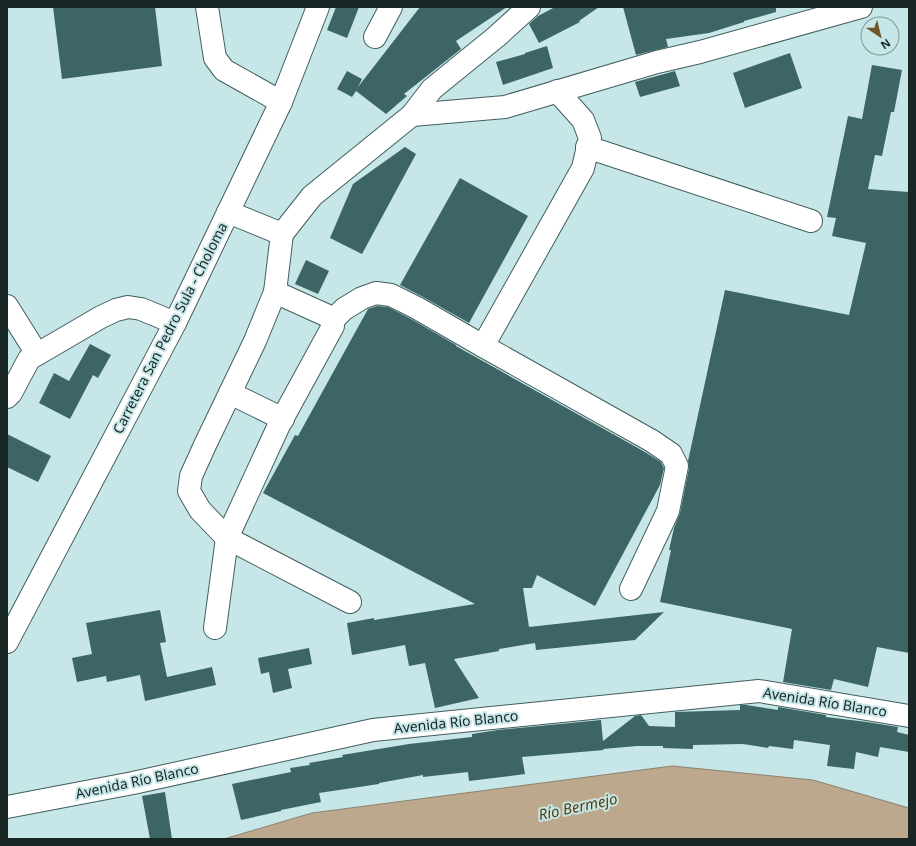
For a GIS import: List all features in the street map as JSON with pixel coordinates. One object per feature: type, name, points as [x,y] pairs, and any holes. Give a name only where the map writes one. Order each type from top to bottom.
[{"type":"street","points":[[208,7],[215,58],[224,70],[281,102]]},
{"type":"street","name":"Carretera San Pedro Sula - Choloma","points":[[7,642],[175,323],[281,102],[318,7]]},
{"type":"street","points":[[375,37],[391,7]]},
{"type":"street","points":[[350,602],[228,538],[200,510],[189,491],[191,476],[255,341],[275,292],[282,234],[312,196],[412,115],[432,89],[496,37],[529,7]]},
{"type":"street","points":[[412,115],[505,107],[657,62],[700,52],[861,7]]},
{"type":"street","points":[[483,346],[583,168],[590,138],[583,120],[557,91]]},
{"type":"street","points":[[588,148],[810,221]]},
{"type":"street","points":[[228,212],[282,234]]},
{"type":"street","points":[[275,292],[328,316],[333,320]]},
{"type":"street","points":[[215,628],[228,538],[283,419],[333,326],[333,320],[344,309],[362,298],[376,293],[391,295],[417,308],[652,441],[671,454],[677,466],[668,511],[631,589]]},
{"type":"street","points":[[7,306],[37,354]]},
{"type":"street","points":[[7,397],[11,393],[29,359],[101,317],[116,310],[128,307],[141,310],[175,323]]},
{"type":"street","points":[[230,393],[283,419]]},
{"type":"street","name":"Avenida Río Blanco","points":[[7,807],[133,783],[373,730],[570,710],[759,691],[909,716]]},
{"type":"water","name":"Río Bermejo","points":[[672,766],[813,780],[909,808],[909,839],[224,839],[312,813]]},
{"type":"building","points":[[53,7],[155,7],[162,66],[62,79]]},
{"type":"building","points":[[336,7],[359,7],[347,38],[327,30]]},
{"type":"building","points":[[420,7],[507,7],[456,41],[461,49],[404,94],[407,96],[386,114],[356,91],[352,97],[337,89],[347,71],[362,79],[358,87]]},
{"type":"building","points":[[555,7],[599,7],[579,21],[580,22],[539,43],[529,24],[538,16]]},
{"type":"building","points":[[623,7],[776,7],[776,12],[709,33],[666,39],[668,47],[636,55]]},
{"type":"building","points":[[547,46],[553,68],[503,85],[496,62]]},
{"type":"building","points":[[790,53],[802,88],[745,108],[733,73]]},
{"type":"building","points":[[872,65],[902,70],[894,112],[891,112],[882,156],[875,155],[868,189],[909,192],[909,653],[877,647],[868,687],[834,679],[831,690],[783,682],[792,629],[660,602],[671,550],[669,550],[674,528],[680,513],[689,468],[688,461],[725,290],[849,315],[866,243],[832,236],[836,218],[827,217],[848,116],[862,119]]},
{"type":"building","points":[[675,71],[680,86],[640,97],[635,82]]},
{"type":"building","points":[[405,147],[416,154],[362,254],[330,238],[353,184]]},
{"type":"building","points":[[460,178],[528,216],[469,323],[400,285]]},
{"type":"building","points":[[306,260],[329,271],[318,294],[295,284]]},
{"type":"building","points":[[377,306],[388,307],[411,319],[661,462],[664,468],[660,485],[595,606],[537,575],[532,588],[523,588],[529,627],[664,612],[635,640],[536,650],[535,643],[454,659],[479,698],[435,708],[425,663],[409,666],[405,645],[352,655],[347,623],[475,604],[263,493],[295,435],[298,436],[368,309]]},
{"type":"building","points":[[90,344],[111,355],[98,378],[93,375],[70,419],[39,403],[54,373],[69,381]]},
{"type":"building","points":[[7,434],[51,456],[38,482],[7,467]]},
{"type":"building","points":[[160,610],[166,642],[160,643],[167,677],[212,667],[216,685],[145,701],[140,675],[107,682],[106,676],[77,682],[72,658],[92,654],[86,623]]},
{"type":"building","points":[[309,648],[312,664],[288,669],[292,688],[273,693],[269,672],[261,674],[258,658]]},
{"type":"building","points":[[740,705],[778,710],[778,707],[826,715],[826,717],[898,727],[897,732],[909,735],[909,752],[880,747],[878,757],[856,752],[854,769],[827,766],[830,745],[794,740],[793,749],[769,746],[768,748],[743,744],[693,745],[693,749],[663,748],[663,746],[637,746],[522,757],[525,774],[469,781],[468,772],[423,777],[423,775],[379,784],[319,793],[321,802],[241,820],[232,784],[291,772],[290,768],[343,757],[342,755],[409,744],[472,737],[472,734],[498,730],[601,720],[603,741],[635,716],[641,715],[649,726],[675,727],[675,712],[740,710]]},
{"type":"building","points":[[165,792],[172,839],[150,839],[142,796]]}]
